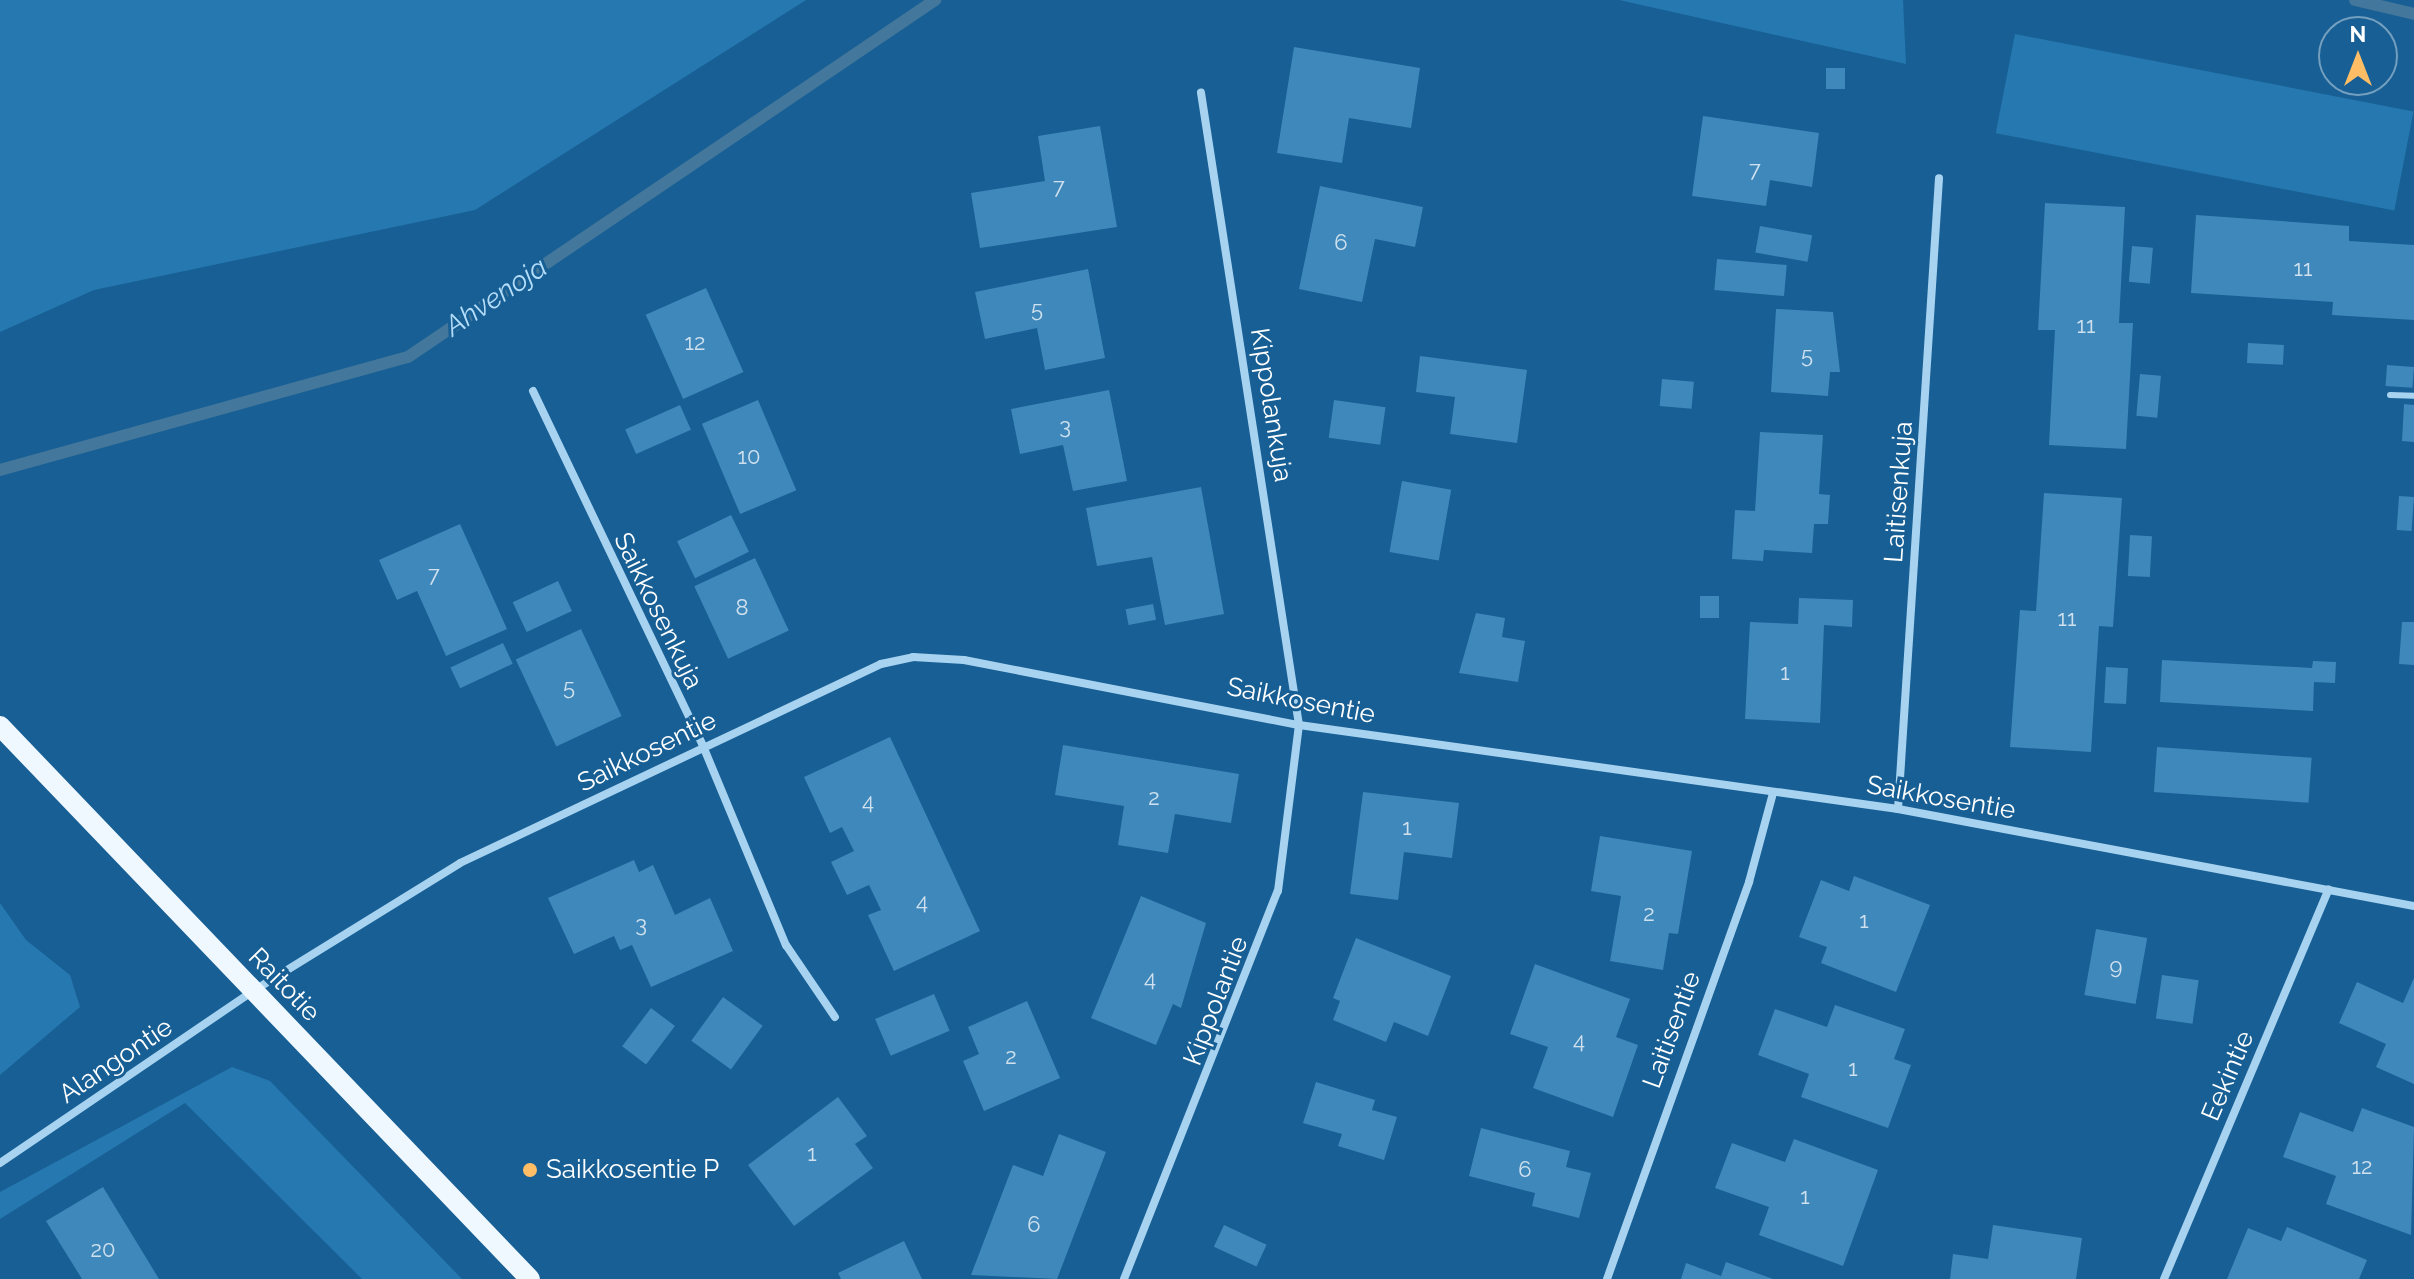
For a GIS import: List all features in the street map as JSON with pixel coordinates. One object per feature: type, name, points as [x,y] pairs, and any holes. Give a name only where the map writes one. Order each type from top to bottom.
[{"type":"main road","name":"Raitotie","points":[[0,726],[530,1279]]},
{"type":"street","name":"Kippolankuja","points":[[1201,93],[1299,725]]},
{"type":"street","name":"Laitisenkuja","points":[[1898,809],[1939,178]]},
{"type":"street","name":"Saikkosenkuja","points":[[533,391],[703,746],[786,945],[835,1017]]},
{"type":"street","name":"Saikkosentie","points":[[253,991],[460,863],[881,664],[913,657],[979,662],[1299,725],[1898,809],[2414,906]]},
{"type":"street","name":"Kippolantie","points":[[1124,1279],[1278,891],[1299,725]]},
{"type":"street","name":"Laitisentie","points":[[1607,1279],[1749,882],[1773,793]]},
{"type":"street","name":"Eekintie","points":[[2164,1279],[2329,889]]},
{"type":"street","name":"Alangontie","points":[[0,1163],[253,991]]},
{"type":"lane","points":[[2390,395],[2414,396]]},
{"type":"shaded area","points":[[0,0],[806,0],[475,210],[94,290],[0,332]]},
{"type":"shaded area","points":[[1619,0],[1903,0],[1906,64]]},
{"type":"shaded area","points":[[2015,34],[2318,93],[2318,96],[2334,96],[2414,111],[2394,211],[1996,133]]},
{"type":"shaded area","points":[[0,903],[26,940],[70,975],[80,1007],[0,1075]]},
{"type":"shaded area","points":[[232,1067],[270,1081],[462,1279],[362,1279],[185,1103],[0,1219],[0,1192]]},
{"type":"building","points":[[1294,47],[1420,68],[1411,128],[1349,118],[1342,163],[1277,153]]},
{"type":"building","points":[[1826,68],[1845,68],[1845,89],[1826,89]]},
{"type":"building","points":[[1703,116],[1819,133],[1812,187],[1770,180],[1766,206],[1692,196]]},
{"type":"building","points":[[1100,126],[1117,227],[980,248],[971,193],[1045,181],[1038,136]]},
{"type":"building","points":[[1320,186],[1423,207],[1415,247],[1375,239],[1362,302],[1299,289]]},
{"type":"building","points":[[2045,203],[2125,207],[2119,323],[2133,323],[2126,449],[2049,445],[2055,330],[2038,330]]},
{"type":"building","points":[[2196,215],[2349,226],[2349,241],[2414,245],[2414,320],[2332,315],[2333,302],[2191,293]]},
{"type":"building","points":[[1760,226],[1812,235],[1808,262],[1755,253]]},
{"type":"building","points":[[2132,246],[2153,248],[2150,284],[2129,282]]},
{"type":"building","points":[[1717,259],[1787,265],[1784,296],[1714,290]]},
{"type":"building","points":[[1088,269],[1105,358],[1045,370],[1037,328],[985,339],[975,292]]},
{"type":"building","points":[[706,288],[743,372],[683,399],[646,315]]},
{"type":"building","points":[[1776,309],[1833,312],[1840,372],[1830,372],[1828,396],[1771,392]]},
{"type":"building","points":[[2248,343],[2284,345],[2283,365],[2247,363]]},
{"type":"building","points":[[1420,356],[1527,370],[1517,443],[1450,434],[1455,397],[1416,392]]},
{"type":"building","points":[[2387,365],[2414,367],[2412,388],[2386,386]]},
{"type":"building","points":[[2140,374],[2161,376],[2157,418],[2136,416]]},
{"type":"building","points":[[1662,379],[1694,382],[1692,409],[1660,406]]},
{"type":"building","points":[[1109,390],[1127,481],[1073,491],[1063,445],[1020,454],[1011,409]]},
{"type":"building","points":[[758,400],[796,490],[740,514],[702,424]]},
{"type":"building","points":[[1334,400],[1385,407],[1380,445],[1329,438]]},
{"type":"building","points":[[2404,404],[2414,405],[2414,442],[2402,441]]},
{"type":"building","points":[[680,405],[691,430],[636,454],[625,429]]},
{"type":"building","points":[[1760,432],[1823,435],[1819,494],[1830,495],[1828,524],[1814,524],[1812,553],[1764,550],[1763,561],[1732,559],[1735,510],[1755,511]]},
{"type":"building","points":[[1402,481],[1451,490],[1439,561],[1389,552]]},
{"type":"building","points":[[1201,487],[1224,614],[1165,625],[1152,557],[1097,566],[1086,508]]},
{"type":"building","points":[[2044,493],[2122,498],[2113,627],[2099,626],[2091,752],[2010,747],[2020,610],[2036,611]]},
{"type":"building","points":[[2399,496],[2414,497],[2412,531],[2397,530]]},
{"type":"building","points":[[731,515],[749,552],[695,578],[677,541]]},
{"type":"building","points":[[460,524],[507,629],[446,656],[417,591],[397,600],[379,560]]},
{"type":"building","points":[[2130,535],[2152,536],[2150,577],[2128,576]]},
{"type":"building","points":[[755,558],[789,631],[728,659],[694,586]]},
{"type":"building","points":[[558,581],[572,611],[527,632],[513,602]]},
{"type":"building","points":[[1700,596],[1719,596],[1719,618],[1700,618]]},
{"type":"building","points":[[1799,598],[1853,600],[1852,627],[1824,625],[1820,723],[1745,719],[1750,622],[1798,624]]},
{"type":"building","points":[[1153,604],[1156,620],[1129,625],[1126,609]]},
{"type":"building","points":[[1476,613],[1505,618],[1502,637],[1525,641],[1518,682],[1459,673]]},
{"type":"building","points":[[2402,622],[2414,622],[2414,665],[2399,664]]},
{"type":"building","points":[[581,629],[622,716],[556,746],[516,659]]},
{"type":"building","points":[[503,643],[513,664],[460,688],[450,668]]},
{"type":"building","points":[[2162,660],[2312,668],[2313,661],[2336,662],[2335,683],[2314,682],[2313,711],[2160,702]]},
{"type":"building","points":[[2106,667],[2128,668],[2126,704],[2104,703]]},
{"type":"building","points":[[890,737],[980,931],[894,971],[868,915],[881,910],[869,885],[847,895],[831,862],[854,851],[842,827],[830,833],[804,777]]},
{"type":"building","points":[[1063,745],[1239,774],[1231,823],[1175,814],[1168,853],[1118,845],[1124,806],[1055,795]]},
{"type":"building","points":[[2157,747],[2312,758],[2308,803],[2154,792]]},
{"type":"building","points":[[1363,792],[1459,803],[1452,858],[1404,852],[1398,900],[1350,894]]},
{"type":"building","points":[[1600,836],[1692,851],[1678,934],[1669,933],[1663,970],[1610,961],[1621,896],[1591,891]]},
{"type":"building","points":[[634,860],[639,872],[653,865],[675,915],[710,898],[733,951],[651,987],[632,945],[620,950],[614,936],[574,954],[548,898]]},
{"type":"building","points":[[1854,876],[1930,905],[1896,992],[1821,963],[1827,947],[1799,937],[1821,880],[1849,891]]},
{"type":"building","points":[[1141,896],[1206,923],[1181,1008],[1173,1004],[1156,1045],[1091,1018]]},
{"type":"building","points":[[2096,929],[2147,938],[2136,1004],[2084,995]]},
{"type":"building","points":[[1356,938],[1451,976],[1428,1036],[1394,1022],[1386,1042],[1333,1020],[1340,1001],[1333,998]]},
{"type":"building","points":[[1535,964],[1630,999],[1616,1037],[1638,1045],[1613,1117],[1533,1088],[1548,1047],[1510,1034]]},
{"type":"building","points":[[2162,975],[2199,980],[2193,1024],[2156,1019]]},
{"type":"building","points":[[2414,978],[2414,1084],[2376,1067],[2386,1044],[2339,1023],[2357,982],[2403,1003]]},
{"type":"building","points":[[934,994],[950,1031],[891,1056],[875,1019]]},
{"type":"building","points":[[723,997],[763,1026],[731,1069],[691,1041]]},
{"type":"building","points":[[1027,1001],[1060,1078],[984,1111],[963,1061],[979,1054],[968,1027]]},
{"type":"building","points":[[1835,1005],[1905,1029],[1894,1059],[1911,1065],[1888,1128],[1801,1097],[1809,1074],[1758,1055],[1775,1009],[1827,1027]]},
{"type":"building","points":[[651,1008],[675,1026],[646,1064],[622,1046]]},
{"type":"building","points":[[1316,1082],[1375,1100],[1372,1110],[1397,1117],[1384,1160],[1338,1146],[1342,1134],[1303,1123]]},
{"type":"building","points":[[838,1097],[867,1136],[855,1144],[873,1168],[794,1226],[748,1165]]},
{"type":"building","points":[[2362,1108],[2414,1127],[2411,1235],[2326,1204],[2336,1176],[2283,1157],[2300,1112],[2353,1132]]},
{"type":"building","points":[[1481,1128],[1570,1151],[1566,1167],[1591,1173],[1579,1218],[1532,1206],[1535,1193],[1469,1176]]},
{"type":"building","points":[[1059,1134],[1106,1152],[1057,1279],[971,1275],[1013,1165],[1043,1176]]},
{"type":"building","points":[[1794,1139],[1878,1170],[1843,1266],[1759,1235],[1769,1207],[1715,1188],[1732,1143],[1785,1162]]},
{"type":"building","points":[[103,1187],[159,1279],[82,1279],[46,1221]]},
{"type":"building","points":[[1224,1225],[1267,1245],[1256,1267],[1214,1247]]},
{"type":"building","points":[[1993,1225],[2082,1238],[2076,1279],[1950,1279],[1953,1254],[1988,1259]]},
{"type":"building","points":[[2287,1227],[2367,1260],[2359,1279],[2227,1279],[2248,1228],[2281,1241]]},
{"type":"building","points":[[904,1241],[922,1279],[841,1279],[838,1273]]},
{"type":"building","points":[[1726,1262],[1773,1279],[1681,1279],[1686,1263],[1721,1276]]},
{"type":"waterway","name":"Ahvenoja","points":[[0,470],[408,357],[935,0]]},
{"type":"waterway","points":[[2355,0],[2414,14]]},
{"type":"place","name":"Saikkosentie P","points":[[530,1170]]}]
